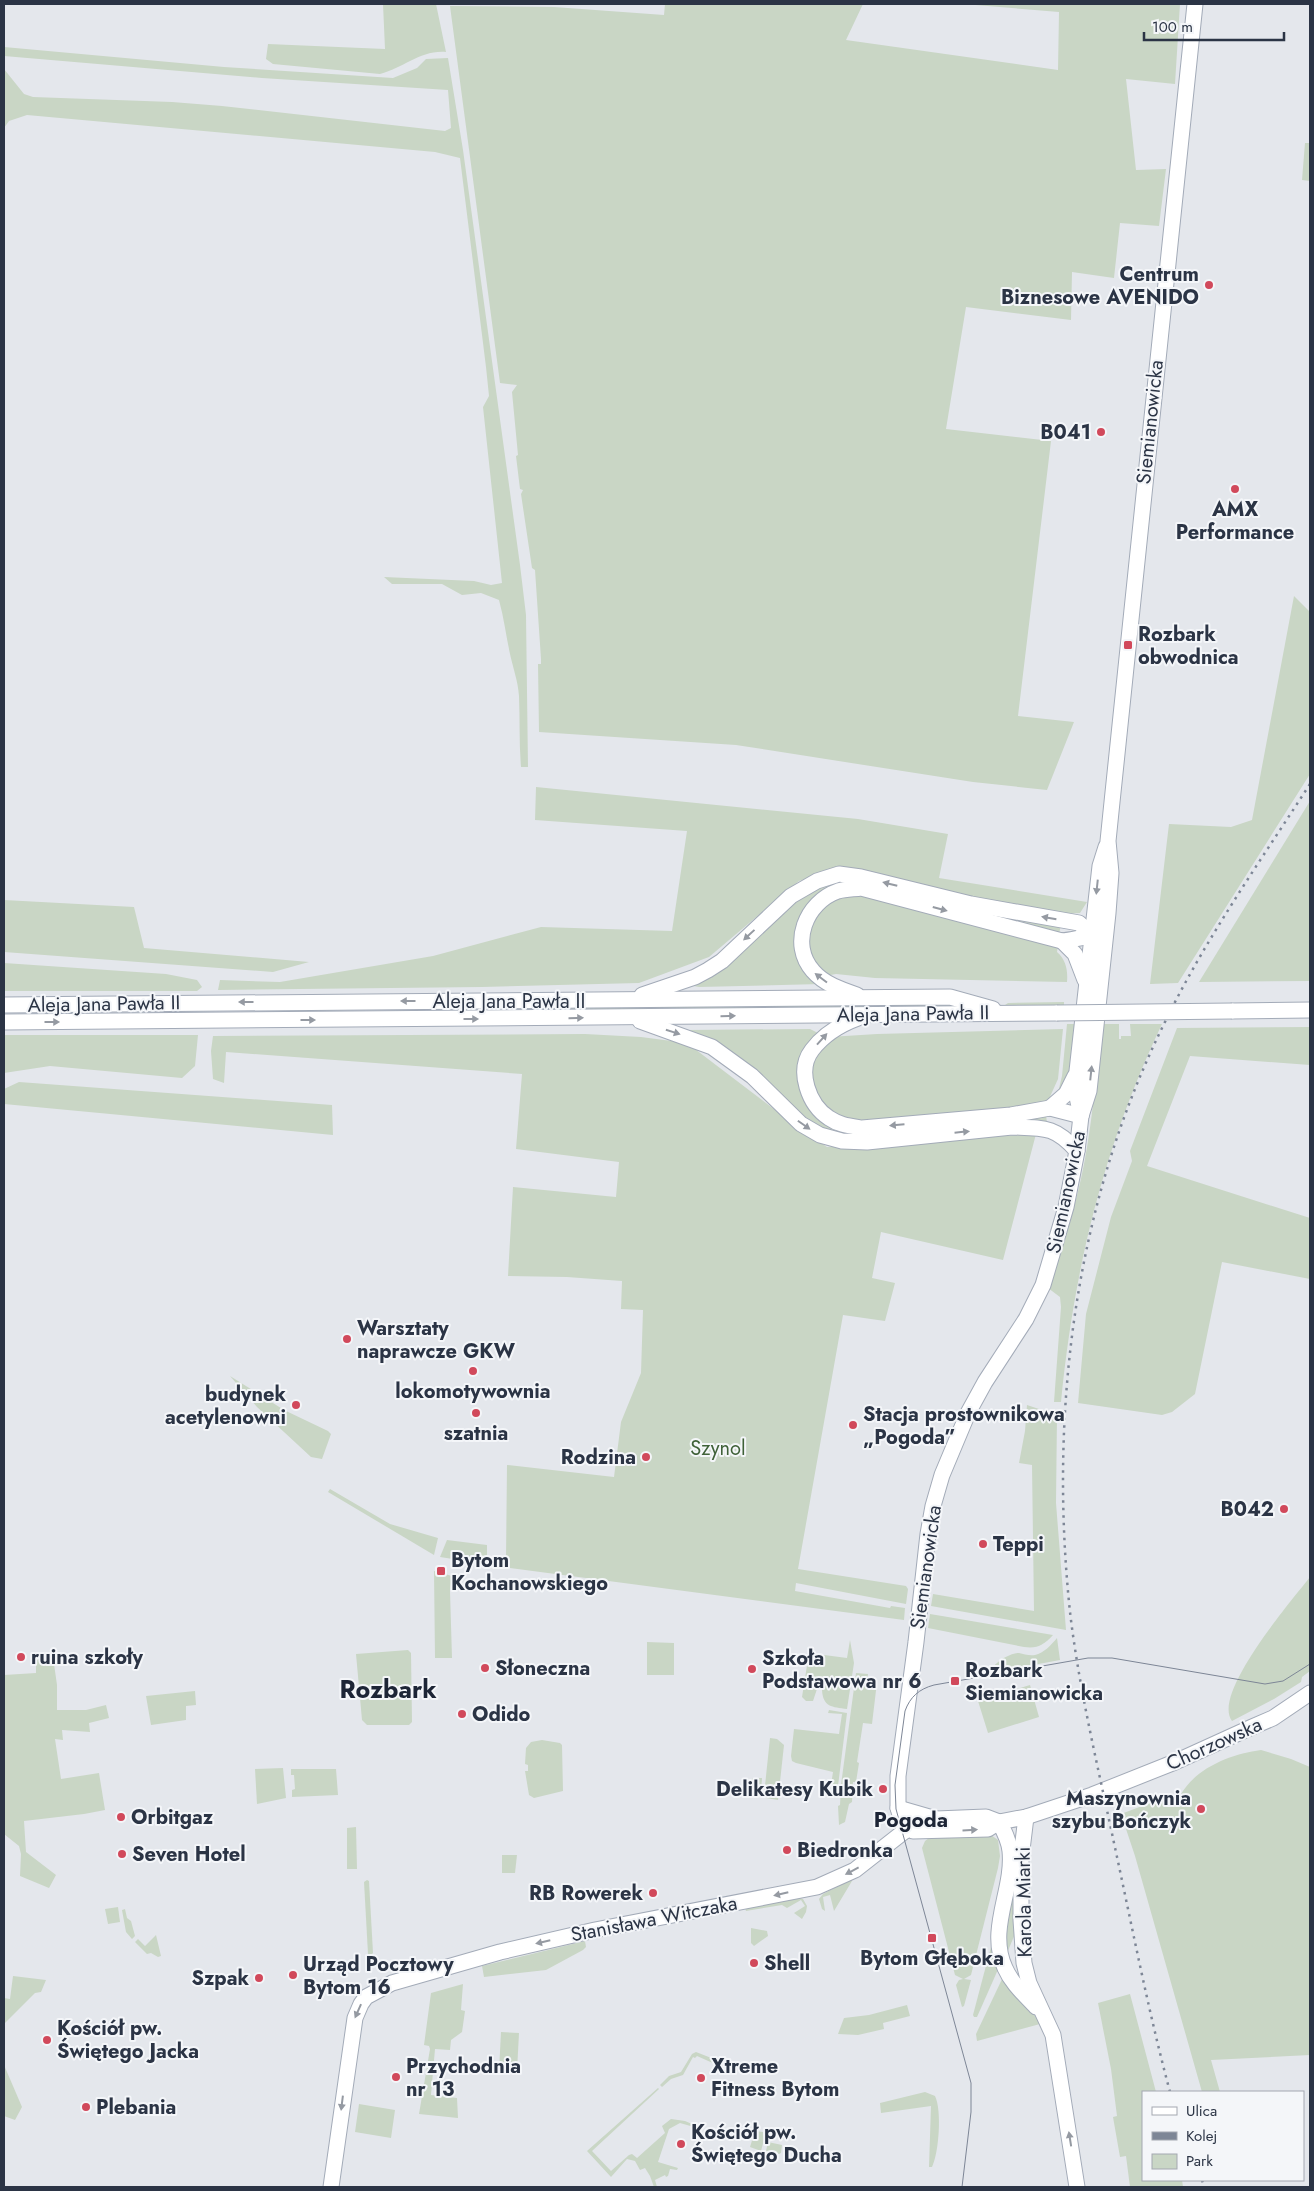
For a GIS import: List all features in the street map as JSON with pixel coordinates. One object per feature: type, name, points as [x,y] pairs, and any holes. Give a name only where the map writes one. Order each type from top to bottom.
[{"type":"main road","name":"Siemianowicka","points":[[905,1831],[898,1808],[898,1776],[928,1534],[937,1492],[968,1413],[985,1382],[1026,1319],[1043,1285],[1066,1207],[1077,1151],[1081,1116],[1089,1091],[1099,936],[1100,866],[1108,841],[1195,4]]},
{"type":"main road","points":[[626,1000],[695,977],[708,970],[722,961],[791,896],[817,881],[839,874],[860,876],[971,904],[1079,923],[1099,936]]},
{"type":"main road","points":[[865,998],[828,982],[814,972],[804,956],[801,936],[807,916],[819,901],[839,891],[861,888],[1062,941],[1099,936]]},
{"type":"main road","name":"Siemianowicka","points":[[1081,1116],[1077,1098],[1077,1071],[1086,983],[1099,936]]},
{"type":"main road","points":[[1062,941],[1075,954],[1086,983]]},
{"type":"main road","name":"Aleja Jana Pawła II","points":[[4,1005],[950,997],[1012,1014]]},
{"type":"main road","name":"Aleja Jana Pawła II","points":[[4,1022],[1310,1010]]},
{"type":"main road","points":[[866,1015],[828,1033],[810,1052],[805,1074],[808,1091],[816,1106],[828,1118],[836,1122],[862,1128],[1011,1115],[1050,1108],[1081,1116]]},
{"type":"main road","points":[[627,1017],[712,1047],[752,1076],[801,1124],[820,1135],[842,1141],[867,1142],[1012,1127],[1051,1129],[1081,1116]]},
{"type":"main road","points":[[1050,1108],[1066,1094],[1077,1071]]},
{"type":"main road","points":[[1051,1129],[1066,1139],[1077,1151]]},
{"type":"main road","name":"Chorzowska","points":[[905,1831],[988,1829],[999,1822],[1026,1817],[1092,1795],[1175,1762],[1273,1718],[1310,1693]]},
{"type":"main road","points":[[898,1808],[936,1819]]},
{"type":"main road","name":"Chorzowska","points":[[905,1831],[936,1819],[986,1817],[999,1822]]},
{"type":"main road","name":"Karola Miarki","points":[[1026,1817],[1022,1846],[1023,1953],[1026,1973],[1042,2014],[1053,2035],[1077,2187]]},
{"type":"main road","name":"Karola Miarki","points":[[999,1822],[1008,1842],[1010,1857],[1001,1911],[999,1938],[1001,1955],[1004,1967],[1015,1985],[1042,2014]]},
{"type":"main road","name":"Stanisława Witczaka","points":[[332,2181],[354,2018],[366,1997],[392,1983],[500,1952],[680,1912],[818,1887],[855,1870],[905,1831]]},
{"type":"green space","points":[[383,4],[436,4],[446,52],[420,56],[380,74],[273,64],[266,59],[268,44],[385,49]]},
{"type":"green space","points":[[665,4],[863,4],[846,40],[1058,70],[1059,12],[963,4],[1180,4],[1175,84],[1126,79],[1136,170],[1166,169],[1159,226],[1120,223],[1114,278],[1072,272],[1071,320],[966,307],[946,429],[1051,441],[1018,716],[1074,722],[1047,790],[973,782],[736,745],[539,732],[538,664],[541,664],[541,659],[535,570],[532,568],[521,494],[523,490],[520,489],[516,456],[518,455],[512,392],[517,385],[500,383],[450,6],[554,7],[664,15]]},
{"type":"green space","points":[[4,47],[224,67],[393,78],[417,68],[426,59],[448,58],[463,150],[526,615],[528,767],[521,767],[517,680],[499,600],[481,593],[462,595],[442,584],[392,584],[384,577],[474,581],[491,585],[502,583],[483,407],[489,396],[460,158],[435,152],[27,115],[9,121],[4,128],[4,69],[24,94],[33,97],[172,102],[222,106],[445,131],[451,128],[448,90],[262,78],[4,56]]},
{"type":"green space","points":[[1305,143],[1310,143],[1310,181],[1302,180]]},
{"type":"green space","points":[[1294,596],[1310,612],[1310,774],[1178,983],[1150,984],[1169,824],[1231,827],[1252,820]]},
{"type":"green space","points":[[536,787],[858,819],[948,834],[939,878],[1087,902],[1080,913],[1062,914],[961,895],[910,881],[842,867],[799,881],[709,957],[639,983],[218,990],[220,980],[280,982],[433,956],[541,927],[672,931],[687,831],[535,820]]},
{"type":"green space","points":[[1310,801],[1310,981],[1199,982]]},
{"type":"green space","points":[[836,880],[1061,925],[1059,934],[851,885],[800,927],[821,984],[699,987],[688,985],[748,947],[804,894]]},
{"type":"green space","points":[[866,895],[1058,946],[1057,952],[1066,966],[1067,982],[875,978],[836,974],[825,976],[815,967],[805,935],[822,908],[828,903],[842,897]]},
{"type":"green space","points":[[4,900],[134,907],[144,948],[309,962],[273,972],[4,952]]},
{"type":"green space","points":[[4,963],[166,974],[197,980],[202,987],[197,991],[4,991]]},
{"type":"green space","points":[[1064,1002],[1064,1007],[1005,1005],[1008,1003]]},
{"type":"green space","points":[[962,1003],[964,1008],[532,1011],[532,1009]]},
{"type":"green space","points":[[1067,1024],[1077,1024],[1071,1068],[1057,1097],[1062,1076]]},
{"type":"green space","points":[[1101,1024],[1119,1024],[1119,1039],[1121,1039],[1121,1036],[1131,1036],[1130,1024],[1162,1024],[1124,1116],[1108,1162],[1083,1256],[1074,1304],[1061,1402],[1054,1402],[1061,1307],[1060,1297],[1048,1288],[1062,1248],[1085,1162],[1092,1116]]},
{"type":"green space","points":[[1310,1027],[1310,1065],[1190,1056],[1147,1166],[1310,1218],[1310,1279],[1222,1262],[1195,1394],[1172,1412],[1162,1415],[1078,1403],[1086,1314],[1111,1217],[1132,1161],[1130,1151],[1177,1028]]},
{"type":"green space","points":[[810,1029],[818,1033],[803,1055],[823,1122],[1046,1115],[1047,1123],[852,1136],[829,1131],[810,1122],[687,1030]]},
{"type":"green space","points":[[1063,1029],[1058,1079],[1048,1101],[1036,1107],[852,1122],[825,1109],[810,1082],[813,1057],[829,1037]]},
{"type":"green space","name":"Szynol","points":[[585,1034],[641,1037],[687,1043],[827,1147],[1036,1134],[1003,1260],[881,1232],[872,1278],[895,1283],[885,1321],[843,1315],[798,1569],[906,1586],[908,1589],[906,1604],[796,1583],[795,1591],[890,1608],[891,1606],[905,1608],[904,1620],[510,1568],[506,1560],[507,1465],[614,1477],[621,1422],[641,1373],[643,1310],[621,1309],[622,1281],[567,1277],[508,1276],[513,1187],[616,1197],[619,1162],[516,1149],[522,1074],[226,1052],[224,1083],[213,1079],[211,1051],[213,1036]]},
{"type":"green space","points":[[4,1035],[198,1035],[195,1066],[182,1078],[50,1066],[4,1073]]},
{"type":"green space","points":[[19,1082],[332,1105],[333,1135],[4,1104],[4,1089]]},
{"type":"green space","points":[[230,1376],[284,1410],[328,1431],[331,1434],[322,1459],[311,1457],[257,1407]]},
{"type":"green space","points":[[1027,1405],[1057,1415],[1056,1503],[1066,1630],[931,1606],[933,1594],[1034,1611],[1032,1465],[1019,1463],[1025,1431]]},
{"type":"green space","points":[[330,1489],[390,1524],[438,1538],[434,1555],[328,1492]]},
{"type":"green space","points":[[447,1540],[487,1545],[485,1564],[440,1557]]},
{"type":"green space","points":[[434,1571],[452,1576],[450,1591],[452,1658],[435,1658]]},
{"type":"green space","points":[[1310,1577],[1310,1671],[1302,1677],[1301,1682],[1274,1699],[1232,1721],[1229,1708],[1233,1690],[1243,1669],[1272,1625]]},
{"type":"green space","points":[[930,1614],[1053,1635],[1040,1646],[1024,1647],[928,1628]]},
{"type":"green space","points":[[1057,1638],[1060,1660],[990,1673],[997,1663],[1006,1657],[1015,1653],[1038,1654]]},
{"type":"green space","points":[[850,1640],[854,1663],[847,1709],[837,1708],[826,1703],[822,1690],[817,1689],[813,1701],[806,1701],[802,1697],[809,1653],[847,1658]]},
{"type":"green space","points":[[647,1642],[674,1643],[674,1675],[647,1675]]},
{"type":"green space","points":[[408,1650],[411,1653],[412,1722],[409,1725],[367,1725],[362,1720],[356,1654]]},
{"type":"green space","points":[[36,1657],[53,1657],[57,1685],[57,1710],[86,1710],[106,1705],[109,1718],[89,1723],[90,1732],[62,1730],[63,1740],[55,1739],[61,1779],[99,1773],[105,1810],[24,1821],[26,1852],[56,1875],[49,1888],[20,1876],[21,1854],[19,1846],[4,1834],[4,1675],[36,1673]]},
{"type":"green space","points":[[856,1673],[868,1674],[867,1681],[877,1682],[872,1724],[863,1723],[856,1782],[853,1782],[852,1802],[849,1804],[845,1822],[839,1825],[838,1806],[840,1805]]},
{"type":"green space","points":[[1030,1685],[1039,1717],[988,1733],[978,1701]]},
{"type":"green space","points":[[195,1691],[196,1705],[186,1706],[186,1720],[151,1725],[146,1696]]},
{"type":"green space","points":[[829,1710],[847,1713],[838,1786],[831,1785],[833,1772],[796,1763],[792,1761],[791,1756],[794,1729],[839,1734],[842,1714],[828,1713]]},
{"type":"green space","points":[[770,1738],[777,1739],[784,1745],[778,1800],[766,1798],[764,1795]]},
{"type":"green space","points":[[542,1740],[562,1745],[563,1791],[534,1798],[529,1795],[525,1771],[528,1771],[528,1765],[525,1764],[526,1748],[531,1742]]},
{"type":"green space","points":[[1261,1750],[1310,1767],[1310,2055],[1211,2060],[1220,2091],[1202,2091],[1135,1856],[1121,1814],[1150,1803],[1180,1796],[1187,1786],[1204,1770],[1226,1759]]},
{"type":"green space","points":[[283,1768],[286,1798],[257,1804],[255,1769]]},
{"type":"green space","points":[[291,1769],[336,1769],[338,1795],[292,1797],[292,1790],[295,1789],[294,1775],[291,1775]]},
{"type":"green space","points":[[753,1778],[762,1778],[761,1792],[740,1791]]},
{"type":"green space","points":[[356,1827],[357,1869],[347,1869],[347,1828]]},
{"type":"green space","points":[[991,1835],[998,1840],[1000,1856],[998,1868],[971,1975],[964,1979],[971,1980],[964,2006],[962,2007],[956,1985],[959,1980],[963,1979],[955,1975],[922,1848],[925,1841],[929,1838]]},
{"type":"green space","points":[[502,1855],[517,1855],[515,1873],[502,1873]]},
{"type":"green space","points":[[1015,1865],[1015,1934],[1007,1953],[1003,1948]]},
{"type":"green space","points":[[851,1879],[852,1881],[834,1911],[830,1895],[823,1897],[825,1911],[822,1909],[819,1899],[823,1894]]},
{"type":"green space","points":[[369,1881],[373,1953],[371,1955],[368,1954],[364,1882]]},
{"type":"green space","points":[[799,1898],[803,1899],[807,1906],[802,1919],[794,1913],[805,1906],[801,1900],[787,1908],[782,1905],[746,1911],[745,1908]]},
{"type":"green space","points":[[118,1907],[120,1922],[108,1924],[105,1909]]},
{"type":"green space","points":[[125,1909],[135,1936],[132,1939],[126,1932],[122,1910]]},
{"type":"green space","points":[[751,1928],[767,1931],[768,1936],[754,1946],[751,1943]]},
{"type":"green space","points":[[156,1935],[161,1956],[158,1957],[151,1953],[147,1954],[135,1942],[138,1939],[145,1946]]},
{"type":"green space","points":[[585,1941],[586,1947],[583,1950],[546,1970],[484,1977],[482,1966]]},
{"type":"green space","points":[[992,1943],[1000,1965],[977,2017],[974,2017],[973,2015]]},
{"type":"green space","points":[[13,1976],[46,1980],[41,1992],[35,1993],[4,2024],[4,1998],[10,1999]]},
{"type":"green space","points":[[1003,1977],[1032,2011],[1040,2024],[977,2041],[976,2034]]},
{"type":"green space","points":[[463,1984],[461,2010],[465,2011],[462,2032],[451,2040],[450,2050],[435,2049],[431,2095],[457,2098],[458,2118],[419,2114],[430,2049],[429,2046],[424,2045],[431,1993]]},
{"type":"green space","points":[[1130,1994],[1156,2091],[1142,2091],[1142,2181],[1182,2181],[1183,2187],[1130,2187],[1126,2156],[1120,2157],[1113,2117],[1117,2116],[1111,2069],[1098,2003]]},
{"type":"green space","points":[[907,2005],[910,2016],[883,2023],[884,2029],[858,2035],[838,2034],[844,2018],[869,2015]]},
{"type":"green space","points":[[501,2032],[519,2033],[517,2071],[499,2071]]},
{"type":"green space","points":[[696,2052],[719,2061],[724,2068],[697,2056],[693,2057],[683,2075],[671,2079],[662,2087],[660,2085],[669,2076],[681,2072],[692,2054]]},
{"type":"green space","points":[[4,2065],[22,2107],[15,2120],[4,2116]]},
{"type":"green space","points":[[658,2088],[592,2151],[611,2171],[629,2155],[632,2154],[637,2158],[665,2133],[662,2126],[671,2119],[685,2121],[699,2127],[697,2134],[694,2127],[680,2123],[669,2129],[658,2162],[678,2168],[677,2170],[670,2169],[668,2176],[666,2177],[665,2175],[655,2180],[657,2187],[654,2187],[645,2168],[640,2170],[635,2161],[627,2159],[611,2177],[587,2151]]},
{"type":"green space","points":[[925,2092],[935,2096],[939,2121],[938,2142],[932,2167],[929,2167],[931,2106],[881,2113],[880,2103]]},
{"type":"green space","points":[[359,2104],[395,2110],[391,2138],[355,2132]]},
{"type":"green space","points":[[755,2131],[763,2132],[765,2136],[761,2151],[750,2147]]},
{"type":"green space","points":[[768,2142],[782,2145],[781,2153],[766,2151]]},
{"type":"tram line","points":[[962,2187],[971,2112],[971,2083],[896,1809],[895,1785],[905,1711],[910,1702],[920,1691],[934,1685],[1088,1658],[1112,1658],[1265,1684],[1283,1681],[1310,1664]]},
{"type":"railway","points":[[1170,2091],[1147,1999],[1095,1757],[1070,1612],[1064,1537],[1063,1462],[1067,1387],[1075,1312],[1089,1238],[1108,1166],[1133,1095],[1163,1026],[1214,933],[1310,784]]},
{"type":"railway","points":[[1202,2181],[1204,2187]]},
{"type":"place","name":"Centrum Biznesowe AVENIDO","points":[[1209,285]]},
{"type":"place","name":"B041","points":[[1101,432]]},
{"type":"place","name":"AMX Performance","points":[[1235,489]]},
{"type":"place","name":"Rozbark obwodnica","points":[[1128,645]]},
{"type":"place","name":"Warsztaty naprawcze GKW","points":[[347,1339]]},
{"type":"place","name":"lokomotywownia","points":[[473,1371]]},
{"type":"place","name":"budynek acetylenowni","points":[[296,1405]]},
{"type":"place","name":"szatnia","points":[[476,1413]]},
{"type":"place","name":"Stacja prostownikowa „Pogoda”","points":[[853,1425]]},
{"type":"place","name":"Rodzina","points":[[646,1457]]},
{"type":"place","name":"B042","points":[[1284,1509]]},
{"type":"place","name":"Teppi","points":[[983,1544]]},
{"type":"place","name":"Bytom Kochanowskiego","points":[[441,1571]]},
{"type":"place","name":"ruina szkoły","points":[[21,1657]]},
{"type":"place","name":"Słoneczna","points":[[485,1668]]},
{"type":"place","name":"Szkoła Podstawowa nr 6","points":[[752,1669]]},
{"type":"place","name":"Rozbark Siemianowicka","points":[[955,1681]]},
{"type":"place","name":"Odido","points":[[462,1714]]},
{"type":"place","name":"Delikatesy Kubik","points":[[883,1789]]},
{"type":"place","name":"Maszynownia szybu Bończyk","points":[[1201,1809]]},
{"type":"place","name":"Orbitgaz","points":[[121,1817]]},
{"type":"place","name":"Biedronka","points":[[787,1850]]},
{"type":"place","name":"Seven Hotel","points":[[122,1854]]},
{"type":"place","name":"RB Rowerek","points":[[653,1893]]},
{"type":"place","name":"Bytom Głęboka","points":[[932,1938]]},
{"type":"place","name":"Shell","points":[[754,1963]]},
{"type":"place","name":"Urząd Pocztowy Bytom 16","points":[[293,1975]]},
{"type":"place","name":"Szpak","points":[[259,1978]]},
{"type":"place","name":"Kościół pw. Świętego Jacka","points":[[47,2040]]},
{"type":"place","name":"Przychodnia nr 13","points":[[396,2077]]},
{"type":"place","name":"Xtreme Fitness Bytom","points":[[701,2078]]},
{"type":"place","name":"Plebania","points":[[86,2107]]},
{"type":"place","name":"Kościół pw. Świętego Ducha","points":[[681,2144]]},
{"type":"district","name":"Rozbark","points":[[388,1689]]},
{"type":"district","name":"Pogoda","points":[[911,1820]]}]
